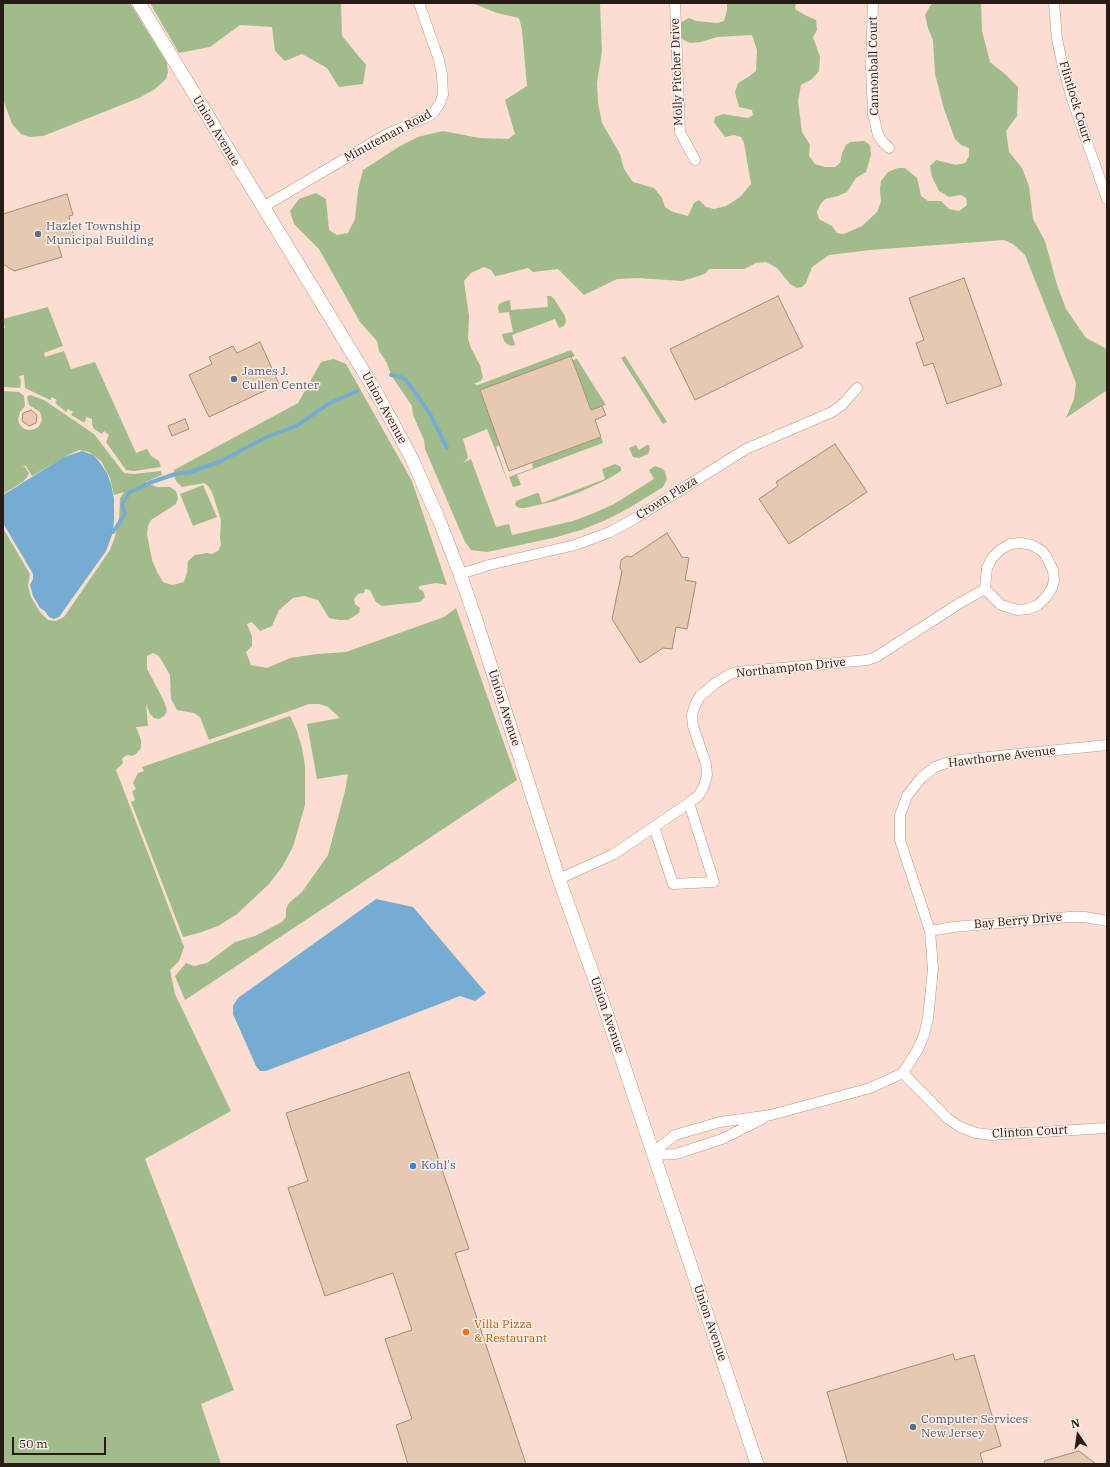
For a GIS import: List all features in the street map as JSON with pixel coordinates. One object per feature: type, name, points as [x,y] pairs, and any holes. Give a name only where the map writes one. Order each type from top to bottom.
[{"type":"street","name":"Union Avenue","points":[[139,3],[376,392],[411,457],[439,520],[460,574],[559,879],[600,994],[757,1464]]},
{"type":"street","name":"Minuteman Road","points":[[263,207],[387,134],[429,116],[434,112],[440,103],[443,94],[442,75],[439,60],[419,3]]},
{"type":"street","name":"Molly Pitcher Drive","points":[[675,3],[680,132],[695,160]]},
{"type":"street","name":"Cannonball Court","points":[[873,3],[873,114],[878,134],[889,148]]},
{"type":"street","name":"Flintlock Court","points":[[1054,3],[1057,39],[1063,67],[1071,96],[1107,199]]},
{"type":"street","name":"Crown Plaza","points":[[460,574],[489,565],[574,545],[610,532],[634,519],[746,449],[832,412],[842,405],[857,388]]},
{"type":"street","points":[[1021,543],[1032,545],[1042,551],[1051,563],[1054,581],[1052,588],[1038,605],[1028,610],[1011,609],[1001,605],[985,589],[987,568],[992,558],[1000,550],[1010,544],[1021,543]]},
{"type":"street","name":"Northampton Drive","points":[[559,879],[614,854],[690,803],[699,795],[704,786],[707,775],[706,764],[693,726],[692,715],[700,696],[716,683],[730,674],[737,672],[867,660],[876,657],[960,603],[985,589]]},
{"type":"street","name":"Hawthorne Avenue","points":[[903,1073],[918,1049],[924,1035],[928,1018],[933,969],[930,931],[900,840],[899,824],[902,809],[907,796],[916,783],[935,768],[946,763],[959,760],[1107,745]]},
{"type":"street","points":[[654,827],[673,884],[714,882],[690,803]]},
{"type":"street","name":"Bay Berry Drive","points":[[930,931],[1069,917],[1084,917],[1107,921]]},
{"type":"street","points":[[654,1155],[661,1146],[676,1135],[720,1122],[771,1115],[870,1088],[903,1073]]},
{"type":"street","name":"Clinton Court","points":[[903,1073],[947,1118],[976,1133],[992,1136],[1107,1128]]},
{"type":"street","points":[[654,1155],[676,1154],[722,1139],[771,1115]]},
{"type":"green space","points":[[3,3],[130,3],[167,63],[168,72],[166,79],[155,89],[139,98],[43,136],[30,137],[21,134],[12,124],[3,99]]},
{"type":"green space","points":[[150,3],[341,3],[342,36],[366,65],[363,84],[339,87],[327,68],[302,54],[285,61],[275,51],[272,27],[240,25],[210,47],[179,53]]},
{"type":"green space","points":[[472,3],[600,3],[602,51],[597,83],[598,103],[602,123],[620,154],[624,169],[633,182],[654,188],[662,198],[665,207],[673,212],[688,216],[694,203],[699,200],[706,207],[714,209],[726,206],[740,197],[751,184],[744,143],[741,137],[734,135],[725,137],[714,122],[715,117],[723,114],[748,118],[753,115],[752,110],[739,107],[735,92],[738,83],[756,71],[757,50],[752,35],[717,37],[701,42],[690,43],[680,38],[680,23],[689,18],[696,21],[717,23],[724,21],[727,3],[796,3],[795,9],[816,20],[817,30],[813,37],[820,57],[819,71],[812,79],[801,85],[798,101],[802,132],[810,145],[809,156],[815,164],[825,167],[835,167],[840,163],[842,153],[846,145],[850,142],[864,141],[870,145],[871,155],[866,172],[856,178],[847,192],[825,199],[817,212],[819,219],[832,226],[837,233],[844,234],[862,226],[877,212],[881,202],[881,181],[888,172],[898,168],[905,168],[917,178],[921,196],[928,201],[941,201],[949,209],[959,211],[967,205],[966,198],[961,195],[949,197],[939,191],[932,177],[930,166],[936,160],[956,165],[965,163],[969,156],[969,148],[961,145],[955,139],[944,109],[935,74],[933,40],[925,15],[933,3],[981,3],[982,31],[990,62],[1018,87],[1017,116],[1006,131],[1009,152],[1022,168],[1029,186],[1033,219],[1045,241],[1057,285],[1066,309],[1086,338],[1107,349],[1107,390],[1066,418],[1074,399],[1076,383],[1025,255],[1013,244],[1004,240],[870,250],[829,255],[812,267],[806,283],[802,287],[797,288],[790,284],[777,268],[766,262],[756,263],[744,269],[709,269],[706,273],[682,281],[639,278],[617,279],[584,295],[558,269],[533,272],[528,268],[495,276],[491,270],[484,267],[471,273],[464,281],[469,316],[468,338],[471,348],[480,365],[483,378],[474,384],[478,385],[571,350],[575,356],[480,390],[500,445],[496,447],[509,485],[487,429],[463,439],[468,457],[463,463],[471,459],[496,527],[509,524],[512,535],[573,521],[594,513],[614,504],[654,479],[649,470],[655,466],[663,469],[667,479],[663,487],[629,508],[606,520],[581,530],[553,538],[487,552],[471,550],[465,542],[425,449],[424,440],[413,415],[412,406],[391,375],[387,363],[379,351],[377,341],[360,322],[319,249],[294,224],[290,211],[299,199],[316,193],[326,199],[329,230],[337,235],[348,233],[355,219],[358,190],[363,170],[400,146],[418,137],[443,131],[480,138],[508,139],[515,134],[505,100],[527,86],[522,30],[519,18],[497,13]]},
{"type":"green space","points":[[547,296],[551,296],[554,299],[565,316],[566,322],[564,326],[559,328],[555,319],[512,335],[515,345],[511,346],[507,344],[504,341],[502,334],[513,332],[509,312],[499,313],[499,304],[510,300],[511,310],[548,307]]},
{"type":"green space","points":[[48,307],[63,346],[44,353],[45,357],[64,351],[71,369],[95,362],[136,453],[147,449],[151,456],[159,461],[161,467],[134,471],[126,470],[106,442],[109,435],[104,431],[102,434],[94,429],[92,419],[86,417],[85,422],[83,422],[71,415],[73,412],[68,409],[66,412],[55,403],[57,400],[52,397],[50,400],[25,388],[24,375],[19,376],[21,382],[20,388],[3,387],[3,328],[5,328],[3,319]]},
{"type":"green space","points":[[625,356],[667,422],[663,424],[621,358]]},
{"type":"green space","points":[[334,359],[346,364],[412,481],[447,585],[436,583],[419,586],[419,589],[423,591],[425,597],[420,602],[382,606],[376,602],[370,590],[365,589],[364,593],[358,594],[354,599],[355,604],[360,608],[359,613],[348,620],[329,618],[318,600],[304,596],[293,598],[279,610],[272,626],[260,631],[252,622],[247,624],[252,637],[252,646],[246,652],[251,665],[267,668],[290,658],[346,652],[444,617],[456,608],[517,780],[185,1000],[175,976],[186,963],[194,966],[207,963],[235,942],[255,936],[282,922],[286,917],[286,909],[289,903],[302,892],[328,855],[348,774],[317,779],[307,724],[340,718],[328,707],[319,704],[309,704],[209,740],[200,717],[194,713],[177,710],[171,699],[170,675],[159,656],[153,653],[147,656],[147,669],[163,699],[167,710],[164,716],[159,719],[154,718],[150,714],[146,704],[148,726],[136,727],[141,740],[141,748],[132,756],[125,756],[122,759],[123,763],[116,770],[184,947],[179,961],[170,970],[175,994],[231,1111],[145,1159],[234,1390],[201,1404],[221,1464],[3,1464],[3,528],[30,574],[28,586],[31,597],[40,612],[48,620],[56,621],[64,617],[110,550],[115,537],[119,518],[120,498],[124,492],[114,495],[110,478],[101,461],[89,452],[79,450],[32,476],[26,466],[22,466],[25,467],[29,473],[27,477],[24,481],[3,494],[3,391],[19,392],[24,396],[25,406],[20,412],[18,420],[24,429],[35,429],[39,426],[42,420],[40,412],[29,405],[27,397],[30,395],[44,400],[94,434],[124,473],[134,474],[161,471],[162,475],[145,482],[157,487],[170,487],[176,491],[178,498],[176,504],[151,520],[148,526],[147,534],[152,560],[157,572],[163,582],[172,585],[184,582],[187,573],[188,561],[195,555],[207,553],[212,554],[218,551],[221,545],[221,520],[212,492],[204,483],[182,487],[176,481],[174,470],[298,403],[321,362]]},
{"type":"green space","points":[[577,359],[606,405],[591,410],[573,360]]},
{"type":"green space","points":[[601,437],[603,443],[517,475],[521,485],[513,487],[509,477],[533,468],[532,463]]},
{"type":"green space","points":[[636,445],[639,450],[649,445],[650,449],[648,454],[639,458],[633,457],[629,448]]},
{"type":"green space","points":[[615,464],[621,467],[621,471],[580,492],[555,501],[525,508],[519,508],[515,505],[516,501],[537,493],[539,494],[542,503],[605,479],[602,469]]},
{"type":"green space","points":[[203,485],[217,517],[193,526],[180,494]]},
{"type":"green space","points":[[290,716],[297,731],[305,766],[305,805],[293,847],[282,867],[269,884],[237,914],[218,926],[183,937],[131,802],[135,800],[132,791],[136,789],[133,783],[138,773],[144,771],[142,767]]},
{"type":"water","points":[[82,451],[93,455],[107,473],[114,499],[113,532],[106,551],[59,617],[54,619],[49,617],[45,611],[40,608],[33,596],[30,585],[33,579],[33,574],[3,523],[3,495],[64,457]]},
{"type":"water","points":[[376,899],[413,907],[486,993],[475,1001],[460,996],[266,1071],[260,1071],[256,1066],[233,1014],[233,1006],[238,998]]},
{"type":"building","name":"Hazlet Township Municipal Building","points":[[67,194],[73,215],[69,216],[74,237],[58,244],[62,257],[14,271],[3,264],[3,214]]},
{"type":"building","points":[[964,278],[1002,385],[947,404],[933,363],[924,366],[916,343],[924,340],[909,298]]},
{"type":"building","points":[[778,296],[803,347],[695,400],[670,349]]},
{"type":"building","name":"James J. Cullen Center","points":[[260,342],[279,384],[209,417],[189,375],[212,364],[209,357],[233,346],[237,353]]},
{"type":"building","points":[[571,356],[591,410],[602,406],[606,415],[595,420],[601,437],[509,471],[480,390]]},
{"type":"building","points":[[31,410],[37,415],[36,423],[29,426],[22,421],[23,413]]},
{"type":"building","points":[[185,419],[189,429],[172,436],[168,426]]},
{"type":"building","points":[[835,444],[867,492],[789,544],[759,499],[778,486],[776,482]]},
{"type":"building","points":[[667,533],[682,557],[689,558],[685,580],[696,582],[687,629],[676,627],[672,649],[663,648],[640,663],[612,619],[622,571],[620,568],[621,560],[627,556],[631,557]]},
{"type":"building","points":[[409,1072],[469,1249],[455,1253],[526,1464],[408,1464],[396,1425],[412,1419],[385,1339],[412,1330],[393,1273],[325,1296],[288,1188],[308,1181],[286,1113]]},
{"type":"building","points":[[953,1354],[955,1360],[974,1355],[1001,1446],[980,1453],[983,1464],[848,1464],[827,1392]]},
{"type":"building","points":[[1079,1451],[1096,1464],[1045,1464],[1044,1461]]},
{"type":"waterway","points":[[391,375],[405,379],[430,414],[447,448]]},
{"type":"waterway","points":[[113,532],[125,514],[122,504],[129,493],[149,483],[175,474],[191,472],[221,461],[267,437],[296,426],[328,404],[357,391]]},
{"type":"place","name":"Hazlet Township Municipal Building","points":[[38,234]]},
{"type":"place","name":"James J. Cullen Center","points":[[234,379]]},
{"type":"place","name":"Kohl's","points":[[413,1166]]},
{"type":"place","name":"Villa Pizza & Restaurant","points":[[466,1332]]},
{"type":"place","name":"Computer Services New Jersey","points":[[913,1427]]}]
